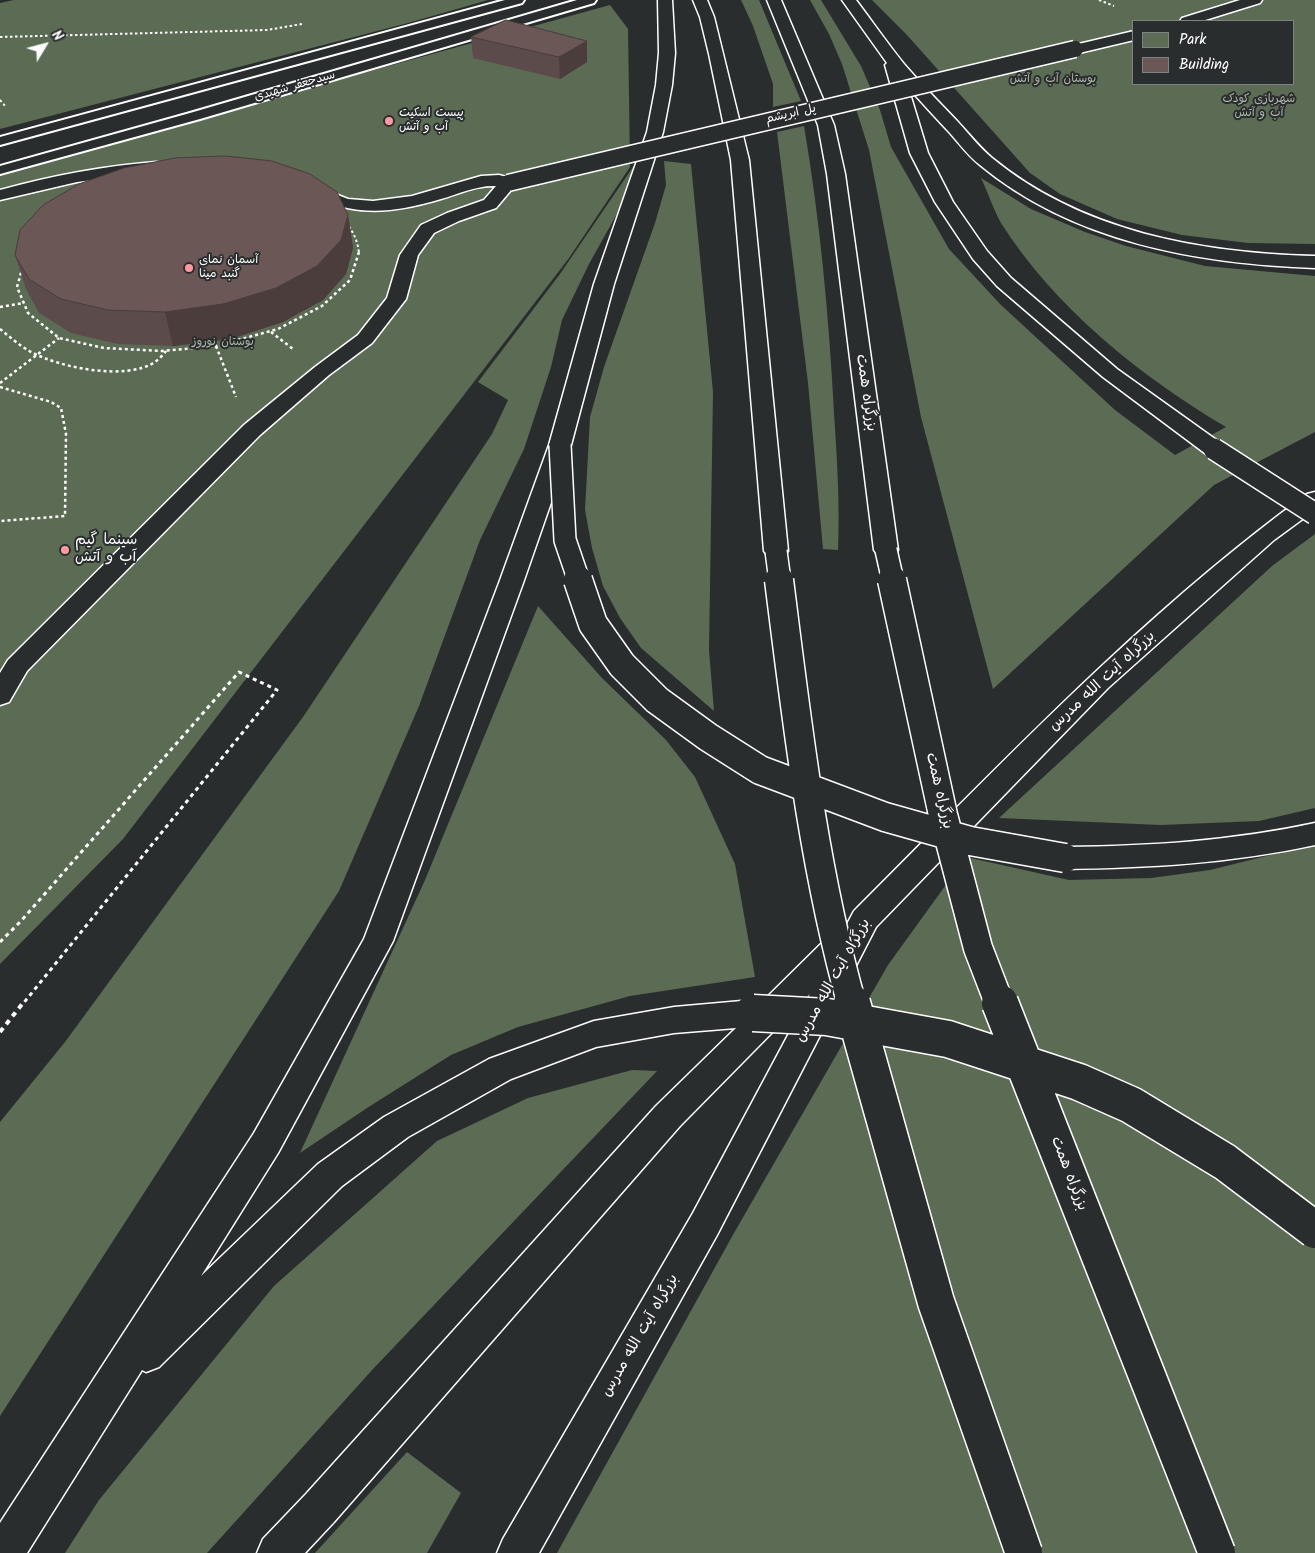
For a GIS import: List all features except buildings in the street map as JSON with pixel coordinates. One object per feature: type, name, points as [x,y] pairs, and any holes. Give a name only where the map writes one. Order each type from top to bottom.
[{"type":"main road","points":[[4,1553],[266,1144],[378,941],[512,583],[560,445],[604,284],[655,132],[664,85],[667,53],[665,0]]},
{"type":"main road","points":[[700,0],[707,17],[717,54],[740,160],[776,550],[799,742],[820,876],[843,972],[936,1302],[1024,1553]]},
{"type":"main road","name":"بزرگراه همت","points":[[774,0],[826,125],[836,174],[886,550],[943,815],[978,948],[1217,1553]]},
{"type":"main road","points":[[849,0],[890,58],[986,162],[1023,189],[1054,206],[1098,225],[1135,237],[1217,255],[1258,260],[1315,262]]},
{"type":"main road","points":[[1191,20],[1255,0]]},
{"type":"main road","name":"پل ابریشم","points":[[288,183],[335,201],[363,207],[400,204],[438,195],[469,183],[502,180],[508,183],[1132,35]]},
{"type":"main road","points":[[890,58],[918,153],[944,202],[986,262],[1004,282],[1110,373],[1214,449],[1315,514]]},
{"type":"main road","points":[[0,195],[56,180],[113,170],[170,167]]},
{"type":"main road","points":[[0,696],[17,666],[252,430],[322,371],[365,339],[396,299],[409,255],[427,229],[453,216],[490,204],[508,183]]},
{"type":"main road","points":[[560,445],[565,540],[593,624],[622,665],[657,700],[708,737],[760,770],[885,817],[970,841],[1065,858],[1158,857],[1255,846],[1315,834]]},
{"type":"main road","name":"بزرگراه آیت الله مدرس","points":[[517,1553],[705,1224],[865,919],[1099,682],[1266,535],[1315,499]]},
{"type":"main road","points":[[277,1553],[320,1508],[668,1116],[865,919]]},
{"type":"main road","points":[[114,1384],[330,1175],[396,1128],[500,1069],[594,1034],[674,1020],[753,1013],[827,1017],[948,1039],[1079,1082],[1131,1105],[1225,1162],[1315,1230]]},
{"type":"lane","name":"سیدجعفر شهیدی","points":[[0,141],[518,0]]},
{"type":"lane","name":"سیدجعفر شهیدی","points":[[0,170],[213,111],[590,0]]},
{"type":"path","points":[[1114,0],[1115,6]]},
{"type":"path","points":[[0,37],[267,30],[303,24]]},
{"type":"path","points":[[241,186],[288,193],[325,207],[350,228],[359,252],[350,280],[322,306],[278,329],[216,346],[166,351],[104,348],[60,338],[28,313],[24,303],[17,287],[25,259],[51,233],[90,212],[137,196],[189,187],[241,186]]},
{"type":"path","points":[[0,307],[24,303]]},
{"type":"path","points":[[0,329],[20,346],[36,354],[78,368],[112,372],[136,370],[162,358],[166,351]]},
{"type":"path","points":[[0,383],[36,354],[60,338]]},
{"type":"path","points":[[216,346],[243,415],[252,430]]},
{"type":"path","points":[[0,387],[51,402],[61,408],[66,434],[65,516],[0,521]]},
{"type":"path","points":[[0,942],[21,921],[239,672],[277,690],[0,1032]]},
{"type":"green space","points":[[14,0],[488,0],[408,23],[0,129],[0,3]]},
{"type":"green space","points":[[741,0],[759,0],[801,101],[773,107],[773,84],[753,26]]},
{"type":"green space","points":[[810,0],[821,0],[861,66],[880,110],[891,147],[949,249],[1001,305],[1115,410],[1175,455],[1226,427],[1162,386],[1131,363],[1073,311],[1022,254],[995,212],[981,178],[1031,209],[1085,232],[1126,246],[1205,266],[1315,276],[1315,432],[1214,485],[993,689],[921,417],[869,150],[842,64],[829,34]]},
{"type":"green space","name":"بوستان آب و آتش","points":[[872,0],[1315,0],[1315,244],[1248,243],[1182,235],[1117,219],[1060,194],[1030,173],[907,35]]},
{"type":"green space","name":"بوستان نوروز","points":[[610,5],[628,29],[630,167],[569,258],[123,839],[0,964],[0,173]]},
{"type":"green space","points":[[804,126],[819,233],[829,341],[838,482],[838,550],[823,549],[808,383],[777,132]]},
{"type":"green space","points":[[664,161],[691,164],[713,392],[709,650],[714,711],[641,648],[620,618],[603,586],[592,548],[585,510],[590,417],[604,367],[655,223],[666,185]]},
{"type":"green space","points":[[633,167],[631,181],[623,203],[589,264],[562,320],[551,367],[524,449],[480,540],[419,706],[339,891],[0,1416],[0,1122],[65,1042],[303,717],[492,434],[508,400],[478,382],[560,274]]},
{"type":"green space","points":[[1315,534],[1315,808],[1259,821],[1161,825],[999,818],[1272,566]]},
{"type":"green space","points":[[538,606],[602,678],[666,740],[695,777],[735,864],[755,977],[630,996],[518,1027],[451,1055],[300,1153],[425,880]]},
{"type":"green space","points":[[1315,844],[1315,1553],[557,1553],[734,1233],[888,965],[966,857],[1069,880],[1151,878],[1210,870]]},
{"type":"green space","points":[[632,1070],[657,1071],[373,1369],[207,1553],[65,1553],[99,1500],[274,1286],[437,1141],[528,1098]]},
{"type":"green space","points":[[407,1452],[461,1493],[427,1553],[315,1553]]},
{"type":"place","name":"پیست اسکیت آب و آتش","points":[[389,121]]},
{"type":"place","name":"آسمان نمای گنبد مینا","points":[[189,268]]},
{"type":"place","name":"سینما گیم آب و آتش","points":[[65,550]]},
{"type":"park label","name":"شهربازی کودک آب و آتش","points":[[1259,107]]}]
